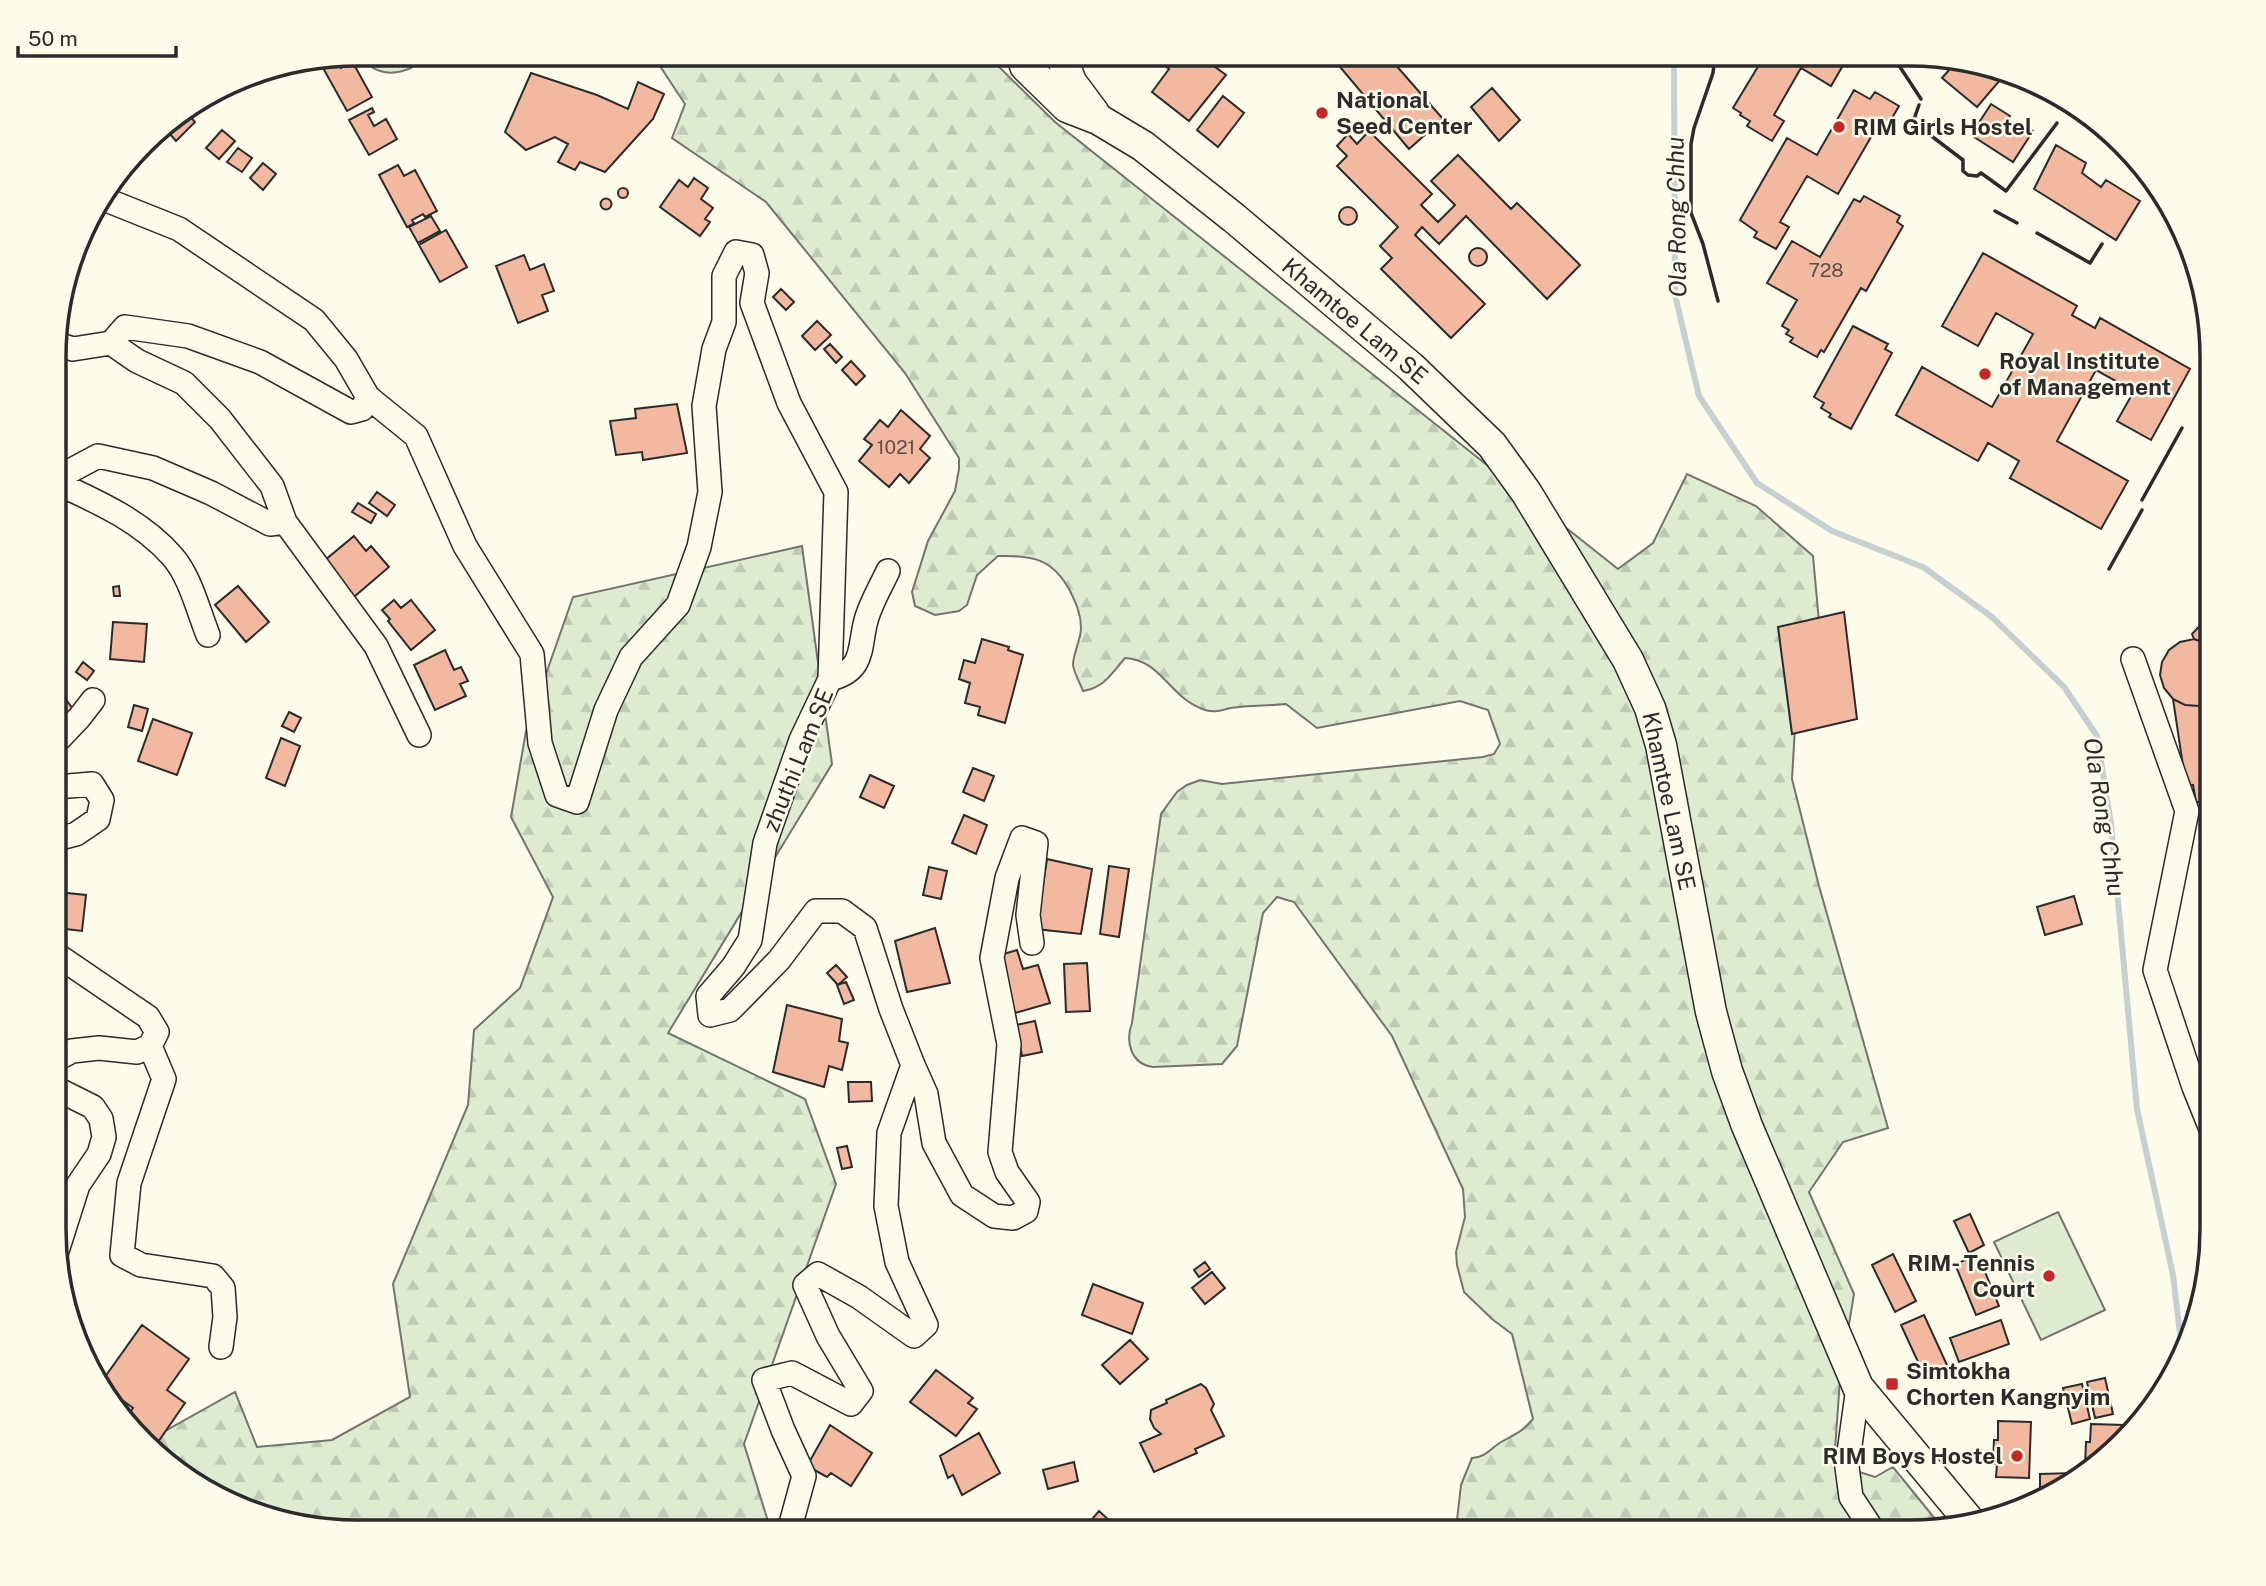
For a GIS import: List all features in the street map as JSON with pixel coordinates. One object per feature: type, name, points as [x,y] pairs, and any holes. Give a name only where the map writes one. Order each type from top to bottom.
[{"type":"main road","name":"Khamtoe Lam SE","points":[[1026,66],[1067,107],[1098,119],[1143,146],[1234,218],[1411,367],[1492,445],[1526,492],[1621,649],[1650,708],[1661,746],[1711,1012],[1727,1071],[1747,1126],[1858,1387],[1964,1514]]},
{"type":"main road","name":"Khamtoe Lam SE","points":[[1065,66],[1071,82],[1098,119]]},
{"type":"street","points":[[67,347],[73,349],[111,343],[125,327],[188,336],[260,362],[351,412],[362,409],[368,397],[346,359],[314,320],[178,229],[111,202]]},
{"type":"street","name":"zhuthi Lam SE","points":[[368,397],[416,436],[466,546],[532,654],[540,743],[557,795],[577,803],[606,710],[631,657],[678,606],[699,547],[710,492],[704,406],[715,349],[724,322],[723,276],[736,252],[752,255],[757,273],[752,303],[789,403],[836,492],[830,679],[801,740],[765,843],[750,940],[733,967],[708,996],[709,1015],[730,1010],[779,960],[816,911],[842,911],[865,928],[891,1009],[913,1065]]},
{"type":"street","points":[[111,343],[137,361],[184,383],[220,419],[272,486],[285,522],[376,646],[419,735]]},
{"type":"street","points":[[66,473],[98,456],[153,468],[211,493],[270,524],[285,522]]},
{"type":"street","points":[[66,487],[104,505],[141,528],[173,556],[208,635]]},
{"type":"street","points":[[830,679],[841,676],[860,659],[867,618],[888,571]]},
{"type":"street","points":[[2133,659],[2187,811],[2155,970],[2200,1102]]},
{"type":"street","points":[[66,732],[93,701]]},
{"type":"street","points":[[66,786],[92,784],[102,800],[98,819],[76,834],[66,837]]},
{"type":"street","points":[[913,1065],[926,1094],[934,1143],[962,1195],[994,1216],[1013,1218],[1026,1211],[1028,1202],[1007,1172],[1000,1152],[1009,1044],[992,958],[1007,878],[1022,838],[1036,843],[1028,915],[1032,943]]},
{"type":"street","points":[[66,961],[148,1017],[157,1032],[150,1046],[137,1052],[99,1048],[66,1054]]},
{"type":"street","points":[[150,1046],[163,1079],[129,1183],[122,1255],[141,1265],[213,1276],[223,1288],[225,1317],[221,1347]]},
{"type":"street","points":[[792,1520],[804,1476],[764,1380],[792,1373],[851,1404],[861,1391],[828,1336],[805,1285],[818,1274],[859,1297],[914,1336],[926,1325],[897,1262],[886,1206],[889,1133],[913,1065]]},
{"type":"street","points":[[66,1094],[93,1107],[102,1119],[104,1137],[99,1154],[78,1185],[66,1223]]},
{"type":"street","points":[[1858,1387],[1847,1467],[1851,1497],[1866,1520]]},
{"type":"green space","points":[[371,66],[415,66],[394,73]]},
{"type":"green space","points":[[660,66],[998,66],[1055,122],[1618,569],[1653,543],[1687,474],[1756,506],[1813,556],[1824,677],[1796,710],[1792,779],[1819,886],[1888,1128],[1843,1142],[1809,1192],[1854,1294],[1840,1379],[1834,1464],[1875,1477],[1893,1467],[1935,1518],[1457,1520],[1461,1485],[1472,1458],[1484,1454],[1533,1419],[1512,1334],[1464,1292],[1456,1252],[1465,1217],[1463,1189],[1392,1036],[1294,902],[1277,897],[1263,913],[1237,1046],[1222,1064],[1153,1067],[1145,1065],[1135,1057],[1129,1037],[1161,814],[1177,792],[1200,780],[1222,784],[1483,757],[1494,754],[1500,744],[1488,710],[1460,701],[1317,728],[1286,704],[1205,710],[1183,697],[1148,665],[1125,658],[1102,683],[1083,691],[1073,665],[1081,628],[1076,604],[1056,572],[1032,558],[998,556],[977,575],[967,605],[959,611],[935,615],[915,606],[912,592],[928,541],[955,491],[959,458],[905,373],[766,202],[672,138],[685,104]]},
{"type":"green space","points":[[802,546],[832,764],[668,1033],[805,1099],[836,1184],[744,1444],[768,1520],[357,1520],[282,1510],[229,1490],[196,1471],[165,1447],[137,1419],[146,1409],[156,1436],[235,1392],[257,1447],[332,1440],[410,1397],[393,1284],[468,1105],[474,1030],[520,988],[553,897],[511,817],[526,731],[573,597]]},
{"type":"green space","name":"RIM- Tennis Court","points":[[2058,1212],[2105,1310],[2041,1340],[1994,1242]]},
{"type":"building","points":[[355,66],[372,97],[347,111],[323,69]]},
{"type":"building","points":[[1165,66],[1214,66],[1226,75],[1189,121],[1152,92],[1169,69]]},
{"type":"building","points":[[1339,66],[1397,66],[1443,119],[1409,149]]},
{"type":"building","points":[[1758,66],[1843,66],[1831,86],[1801,68],[1774,115],[1784,121],[1772,141],[1747,126],[1750,121],[1733,108]]},
{"type":"building","points":[[1950,69],[1999,81],[1977,107],[1942,78]]},
{"type":"building","points":[[531,73],[597,95],[628,109],[638,82],[664,94],[653,119],[605,172],[580,162],[575,170],[558,162],[568,144],[555,137],[526,150],[505,132]]},
{"type":"building","points":[[1492,88],[1520,120],[1499,141],[1471,107]]},
{"type":"building","points":[[1854,90],[1870,99],[1875,92],[1899,106],[1885,130],[1878,125],[1838,194],[1807,176],[1780,222],[1789,227],[1776,249],[1754,237],[1757,232],[1740,220],[1787,138],[1817,155]]},
{"type":"building","points":[[1223,96],[1244,113],[1218,147],[1197,130]]},
{"type":"building","points":[[1991,104],[2010,116],[2006,123],[2014,128],[2019,122],[2033,131],[2013,162],[1971,135]]},
{"type":"building","points":[[372,108],[374,112],[368,115],[374,126],[386,119],[397,139],[369,155],[349,120]]},
{"type":"building","points":[[192,118],[195,122],[176,141],[170,135]]},
{"type":"building","points":[[222,130],[235,141],[219,159],[206,148]]},
{"type":"building","points":[[1369,131],[1432,194],[1421,205],[1438,222],[1455,205],[1431,181],[1458,155],[1511,209],[1517,203],[1580,265],[1547,299],[1466,216],[1439,244],[1422,227],[1415,235],[1485,304],[1451,338],[1381,269],[1392,258],[1380,246],[1398,227],[1337,166],[1347,156],[1337,146],[1348,134],[1357,144]]},
{"type":"building","points":[[2056,145],[2086,163],[2082,173],[2101,187],[2106,180],[2140,201],[2116,240],[2034,189]]},
{"type":"building","points":[[238,148],[252,158],[242,172],[227,162]]},
{"type":"building","points":[[263,163],[276,174],[263,190],[250,178]]},
{"type":"building","points":[[398,165],[404,176],[415,170],[437,211],[425,217],[423,214],[412,220],[414,223],[407,227],[379,175]]},
{"type":"building","points":[[694,178],[708,188],[701,199],[713,208],[705,219],[710,222],[700,236],[660,207],[679,180],[688,187]]},
{"type":"building","points":[[623,188],[628,193],[623,198],[618,193]]},
{"type":"building","points":[[1864,196],[1900,216],[1897,222],[1903,226],[1866,291],[1861,288],[1824,352],[1821,350],[1817,357],[1790,342],[1793,338],[1786,334],[1789,330],[1782,326],[1797,300],[1767,283],[1792,241],[1820,257],[1854,199],[1860,202]]},
{"type":"building","points":[[606,199],[610,200],[610,208],[606,209],[602,208],[601,204],[602,200]]},
{"type":"building","points":[[1348,207],[1354,210],[1357,216],[1354,222],[1348,225],[1342,222],[1339,216],[1342,210]]},
{"type":"building","points":[[431,216],[440,231],[418,243],[409,227]]},
{"type":"building","points":[[446,230],[467,267],[440,282],[419,245]]},
{"type":"building","points":[[1478,248],[1484,251],[1487,257],[1484,263],[1478,266],[1472,263],[1469,257],[1472,251]]},
{"type":"building","name":"Royal Institute of Management","points":[[1983,253],[2077,306],[2072,315],[2095,328],[2100,318],[2190,369],[2151,440],[2117,421],[2134,391],[2096,370],[2057,441],[2128,481],[2101,529],[2010,478],[2019,461],[1988,443],[1978,461],[1896,415],[1922,367],[1992,407],[2033,334],[1996,313],[1978,346],[1942,326]]},
{"type":"building","points":[[524,255],[530,270],[544,264],[554,291],[542,295],[548,311],[518,323],[496,266]]},
{"type":"building","points":[[781,289],[794,302],[786,310],[773,297]]},
{"type":"building","points":[[817,321],[831,335],[815,350],[802,336]]},
{"type":"building","points":[[1853,326],[1888,344],[1885,349],[1892,353],[1851,429],[1829,417],[1831,414],[1821,408],[1824,403],[1814,397]]},
{"type":"building","points":[[830,344],[842,357],[836,363],[824,349]]},
{"type":"building","points":[[851,361],[865,376],[856,385],[842,370]]},
{"type":"building","points":[[677,404],[687,453],[643,460],[642,452],[616,455],[610,421],[636,418],[635,409]]},
{"type":"building","points":[[901,410],[930,436],[920,449],[930,458],[909,483],[900,474],[889,487],[859,461],[872,445],[864,439],[880,420],[888,427]]},
{"type":"building","points":[[377,492],[395,505],[387,516],[369,503]]},
{"type":"building","points":[[358,503],[376,514],[371,523],[352,512]]},
{"type":"building","points":[[354,536],[366,551],[371,546],[389,567],[348,602],[318,566]]},
{"type":"building","points":[[119,586],[120,596],[114,596],[113,587]]},
{"type":"building","points":[[238,586],[269,622],[246,642],[215,605]]},
{"type":"building","points":[[394,600],[401,608],[411,600],[435,630],[411,650],[382,610]]},
{"type":"building","points":[[1844,612],[1857,719],[1792,734],[1778,627]]},
{"type":"building","points":[[113,622],[147,624],[144,662],[110,659]]},
{"type":"building","points":[[2200,626],[2200,641],[2194,639],[2192,634]]},
{"type":"building","points":[[982,639],[1009,647],[1008,650],[1023,655],[1005,723],[978,715],[980,707],[965,703],[970,683],[959,679],[964,660],[975,663]]},
{"type":"building","points":[[2194,639],[2200,641],[2199,706],[2185,705],[2173,699],[2164,688],[2160,675],[2162,662],[2169,650],[2180,642]]},
{"type":"building","points":[[445,650],[454,670],[461,667],[468,681],[460,684],[466,696],[435,710],[414,665]]},
{"type":"building","points":[[83,662],[94,671],[87,680],[76,672]]},
{"type":"building","points":[[2173,699],[2185,705],[2200,706],[2200,802],[2196,802],[2193,785],[2186,786]]},
{"type":"building","points":[[66,700],[77,714],[66,723]]},
{"type":"building","points":[[134,705],[148,709],[142,731],[128,727]]},
{"type":"building","points":[[289,712],[301,718],[294,732],[282,726]]},
{"type":"building","points":[[153,719],[192,733],[177,775],[138,761]]},
{"type":"building","points":[[281,738],[300,746],[285,786],[266,778]]},
{"type":"building","points":[[973,768],[994,776],[984,801],[963,792]]},
{"type":"building","points":[[870,775],[894,786],[884,808],[860,797]]},
{"type":"building","points":[[964,815],[987,825],[976,854],[952,843]]},
{"type":"building","points":[[1047,859],[1092,869],[1081,934],[1036,929]]},
{"type":"building","points":[[1109,866],[1129,869],[1119,937],[1100,934]]},
{"type":"building","points":[[929,867],[947,871],[941,899],[923,895]]},
{"type":"building","points":[[66,893],[86,895],[82,931],[66,929]]},
{"type":"building","points":[[2074,896],[2082,924],[2045,935],[2037,907]]},
{"type":"building","points":[[935,928],[950,983],[907,992],[895,941]]},
{"type":"building","points":[[1017,950],[1023,969],[1038,965],[1050,1003],[1015,1013],[997,956]]},
{"type":"building","points":[[1087,963],[1090,1011],[1066,1012],[1064,964]]},
{"type":"building","points":[[836,965],[847,977],[838,985],[827,973]]},
{"type":"building","points":[[846,982],[854,1000],[844,1004],[837,985]]},
{"type":"building","points":[[787,1005],[842,1019],[839,1041],[848,1043],[842,1070],[829,1066],[824,1087],[773,1072]]},
{"type":"building","points":[[1035,1021],[1042,1052],[1022,1056],[1016,1025]]},
{"type":"building","points":[[848,1082],[871,1082],[872,1101],[849,1102]]},
{"type":"building","points":[[847,1146],[852,1167],[842,1169],[837,1148]]},
{"type":"building","points":[[1970,1214],[1984,1245],[1969,1253],[1954,1221]]},
{"type":"building","points":[[1893,1254],[1916,1301],[1895,1312],[1872,1265]]},
{"type":"building","points":[[1978,1255],[1999,1306],[1976,1315],[1955,1264]]},
{"type":"building","points":[[1205,1262],[1210,1269],[1199,1277],[1194,1270]]},
{"type":"building","points":[[1212,1272],[1225,1288],[1205,1304],[1192,1288]]},
{"type":"building","points":[[1093,1284],[1143,1303],[1132,1334],[1082,1315]]},
{"type":"building","points":[[1924,1315],[1947,1365],[1924,1375],[1901,1325]]},
{"type":"building","points":[[2001,1320],[2009,1344],[1959,1362],[1950,1338]]},
{"type":"building","points":[[142,1325],[189,1359],[167,1390],[185,1403],[159,1441],[139,1421],[131,1411],[133,1408],[123,1401],[106,1376]]},
{"type":"building","points":[[1130,1340],[1148,1359],[1120,1384],[1102,1365]]},
{"type":"building","points":[[936,1370],[973,1398],[968,1403],[977,1409],[956,1436],[910,1402]]},
{"type":"building","points":[[2105,1378],[2113,1414],[2095,1418],[2087,1382]]},
{"type":"building","points":[[1201,1384],[1214,1404],[1211,1410],[1224,1436],[1195,1449],[1197,1453],[1154,1472],[1140,1443],[1161,1434],[1150,1419],[1151,1410]]},
{"type":"building","points":[[2082,1384],[2090,1419],[2072,1424],[2063,1388]]},
{"type":"building","points":[[1998,1421],[2031,1422],[2029,1478],[1996,1477],[1997,1464],[1993,1464],[1994,1440],[1998,1440]]},
{"type":"building","points":[[2091,1424],[2123,1425],[2085,1460],[2086,1442],[2090,1442]]},
{"type":"building","points":[[830,1425],[872,1453],[851,1486],[831,1473],[827,1477],[807,1466]]},
{"type":"building","points":[[979,1433],[1000,1473],[962,1495],[953,1475],[948,1478],[940,1456]]},
{"type":"building","points":[[1074,1462],[1078,1481],[1048,1489],[1043,1470]]},
{"type":"building","points":[[2066,1473],[2040,1488],[2040,1474]]},
{"type":"building","points":[[1099,1511],[1109,1520],[1091,1520]]},
{"type":"waterway","name":"Ola Rong Chhu","points":[[1674,66],[1675,295],[1699,396],[1757,483],[1832,531],[1923,567],[1992,617],[2064,687],[2097,736],[2111,824],[2137,1109],[2173,1275],[2180,1333]]},
{"type":"wall","points":[[1714,66],[1691,144],[1691,213],[1703,244],[1718,301]]},
{"type":"wall","points":[[1900,66],[1921,99]]},
{"type":"wall","points":[[1919,105],[1913,122],[1963,160],[1963,171],[1968,175],[1977,176],[1981,173],[2006,191],[2057,123]]},
{"type":"wall","points":[[1995,211],[2017,223]]},
{"type":"wall","points":[[2037,233],[2090,263],[2102,244]]},
{"type":"wall","points":[[2142,500],[2182,428]]},
{"type":"wall","points":[[2109,569],[2142,510]]},
{"type":"place","name":"National Seed Center","points":[[1322,113]]},
{"type":"place","name":"RIM Girls Hostel","points":[[1839,127]]},
{"type":"place","name":"Royal Institute of Management","points":[[1985,374]]},
{"type":"place","name":"RIM- Tennis Court","points":[[2049,1276]]},
{"type":"place","name":"Simtokha Chorten Kangnyim","points":[[1892,1384]]},
{"type":"place","name":"RIM Boys Hostel","points":[[2017,1456]]}]
